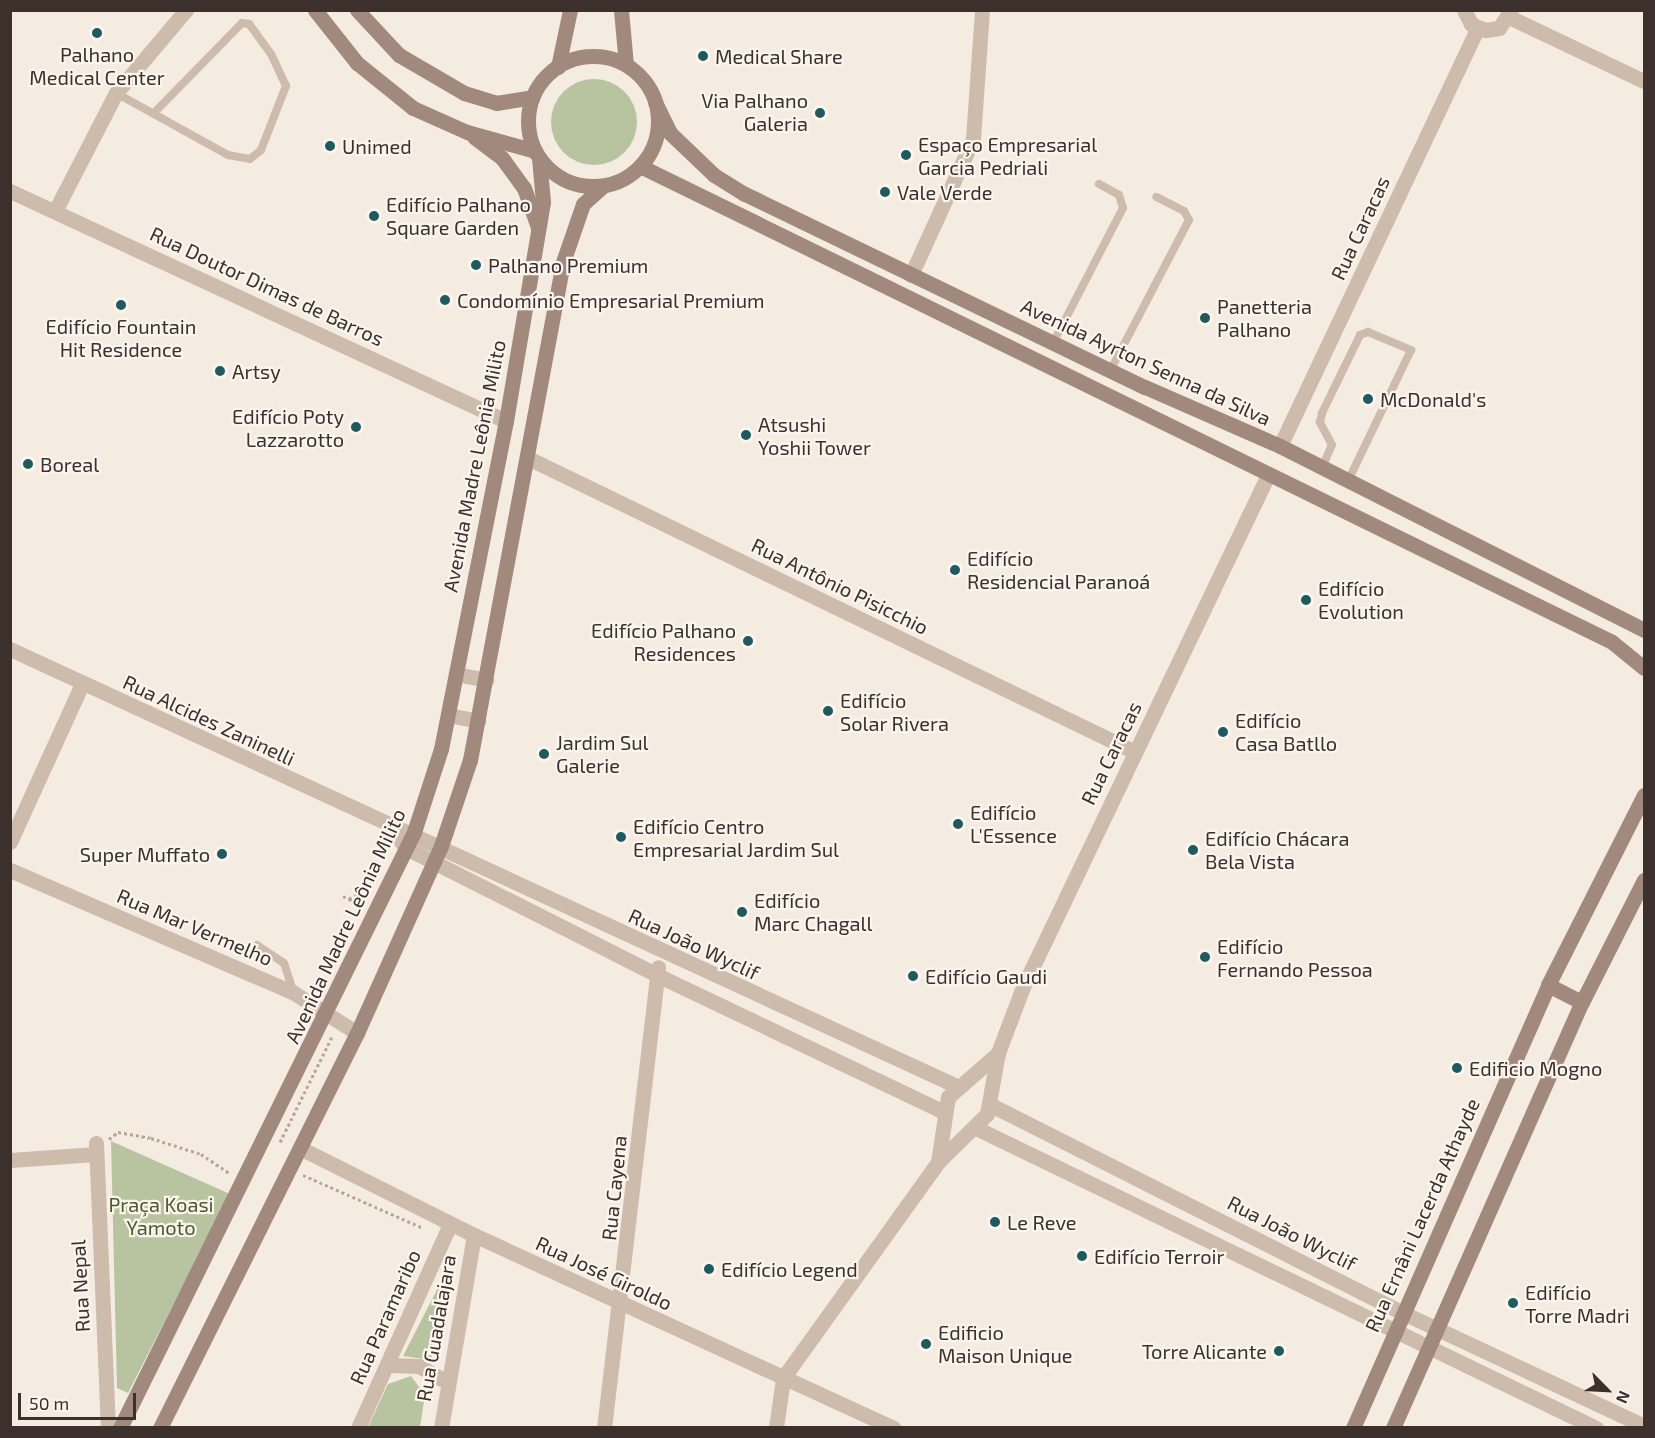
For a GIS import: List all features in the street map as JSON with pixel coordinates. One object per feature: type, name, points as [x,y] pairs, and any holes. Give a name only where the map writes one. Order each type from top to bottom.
[{"type":"main road","points":[[315,10],[386,88],[413,108],[466,132],[537,154],[567,181],[603,186]]},
{"type":"main road","points":[[357,10],[399,55],[464,93],[496,103],[533,97]]},
{"type":"main road","points":[[537,154],[529,133],[533,97],[558,67],[570,10]]},
{"type":"main road","points":[[160,1428],[357,1033],[441,846],[478,721],[528,458],[562,262],[583,204],[603,186],[640,166],[656,136],[655,102],[626,65],[621,10]]},
{"type":"main road","points":[[558,67],[593,56],[626,65]]},
{"type":"main road","name":"Avenida Ayrton Senna da Silva","points":[[655,102],[670,133],[714,175],[911,275],[1053,343],[1280,446],[1644,630]]},
{"type":"main road","points":[[466,132],[502,158],[524,188],[538,227]]},
{"type":"main road","name":"Avenida Madre Leônia Milito","points":[[120,1428],[241,1188],[335,1016],[414,832],[448,715],[506,421],[543,202],[537,154]]},
{"type":"main road","points":[[640,166],[1621,647],[1644,668]]},
{"type":"main road","name":"Rua Ernâni Lacerda Athayde","points":[[1353,1428],[1401,1312],[1548,985],[1644,795]]},
{"type":"main road","points":[[1393,1428],[1582,1002],[1644,880]]},
{"type":"main road","points":[[1548,985],[1582,1002]]},
{"type":"street","points":[[55,211],[116,93],[186,10]]},
{"type":"street","points":[[911,275],[973,139],[982,10]]},
{"type":"street","points":[[1464,10],[1478,28],[1492,30],[1510,14],[1644,81]]},
{"type":"street","name":"Rua Caracas","points":[[1280,446],[1478,28]]},
{"type":"street","name":"Rua Doutor Dimas de Barros","points":[[10,191],[506,421]]},
{"type":"street","name":"Rua Antônio Pisicchio","points":[[528,458],[1135,752]]},
{"type":"street","name":"Rua Caracas","points":[[776,1428],[783,1378],[938,1162],[973,1129],[988,1101],[998,1053],[1023,987],[1268,475]]},
{"type":"street","name":"Rua Alcides Zaninelli","points":[[10,650],[390,827],[414,832]]},
{"type":"street","points":[[456,674],[486,680]]},
{"type":"street","points":[[10,842],[82,684]]},
{"type":"street","points":[[448,715],[478,721]]},
{"type":"street","name":"Rua Alcides Zaninelli","points":[[390,827],[406,848]]},
{"type":"street","name":"Rua João Wyclif","points":[[414,832],[660,952],[962,1087],[978,1088],[988,1101],[1401,1312],[1644,1426]]},
{"type":"street","points":[[406,848],[657,975],[946,1115],[956,1127],[973,1129],[1392,1333],[1596,1428]]},
{"type":"street","name":"Rua Mar Vermelho","points":[[10,870],[294,993],[335,1016],[357,1033]]},
{"type":"street","name":"Rua Cayena","points":[[604,1428],[622,1305],[660,952]]},
{"type":"street","name":"Rua Caracas","points":[[938,1162],[946,1115],[962,1087],[998,1053]]},
{"type":"street","points":[[10,1160],[96,1148]]},
{"type":"street","name":"Rua Nepal","points":[[96,1148],[108,1428]]},
{"type":"street","name":"Rua José Giroldo","points":[[300,1148],[450,1224],[894,1428]]},
{"type":"street","name":"Rua Paramaribo","points":[[358,1428],[390,1365],[450,1224]]},
{"type":"street","name":"Rua Guadalajara","points":[[441,1428],[447,1382],[474,1235]]},
{"type":"street","points":[[390,1365],[419,1366],[447,1382]]},
{"type":"lane","points":[[116,93],[228,155],[250,159],[261,150],[286,86],[272,54],[249,24],[242,22],[154,113]]},
{"type":"lane","points":[[1053,343],[1123,208],[1119,195],[1099,184]]},
{"type":"lane","points":[[1110,370],[1189,220],[1184,211],[1156,197]]},
{"type":"lane","points":[[1323,468],[1332,445],[1320,422],[1322,413],[1360,335],[1368,332],[1411,350],[1348,481]]},
{"type":"lane","points":[[257,945],[284,963],[294,993]]},
{"type":"path","points":[[274,1154],[335,1016]]},
{"type":"path","points":[[96,1148],[118,1132],[152,1138],[220,1164],[241,1188]]},
{"type":"green space","points":[[594,79],[618,86],[630,98],[637,122],[630,146],[618,158],[594,165],[570,158],[558,146],[551,122],[558,98],[570,86]]},
{"type":"green space","name":"Praça Koasi Yamoto","points":[[111,1141],[230,1194],[128,1393],[117,1388]]},
{"type":"green space","points":[[444,1276],[431,1360],[403,1356]]},
{"type":"green space","points":[[411,1376],[425,1395],[420,1427],[368,1427],[388,1384]]},
{"type":"place","name":"Palhano Medical Center","points":[[97,33]]},
{"type":"place","name":"Medical Share","points":[[703,56]]},
{"type":"place","name":"Via Palhano Galeria","points":[[820,113]]},
{"type":"place","name":"Unimed","points":[[330,146]]},
{"type":"place","name":"Espaço Empresarial Garcia Pedriali","points":[[906,155]]},
{"type":"place","name":"Vale Verde","points":[[885,192]]},
{"type":"place","name":"Edifício Palhano Square Garden","points":[[374,216]]},
{"type":"place","name":"Palhano Premium","points":[[476,265]]},
{"type":"place","name":"Condomínio Empresarial Premium","points":[[445,300]]},
{"type":"place","name":"Edifício Fountain Hit Residence","points":[[121,305]]},
{"type":"place","name":"Panetteria Palhano","points":[[1205,318]]},
{"type":"place","name":"Artsy","points":[[220,371]]},
{"type":"place","name":"McDonald's","points":[[1368,399]]},
{"type":"place","name":"Edifício Poty Lazzarotto","points":[[356,427]]},
{"type":"place","name":"Atsushi Yoshii Tower","points":[[746,435]]},
{"type":"place","name":"Boreal","points":[[28,464]]},
{"type":"place","name":"Edifício Residencial Paranoá","points":[[955,570]]},
{"type":"place","name":"Edifício Evolution","points":[[1306,600]]},
{"type":"place","name":"Edifício Palhano Residences","points":[[748,641]]},
{"type":"place","name":"Edifício Solar Rivera","points":[[828,711]]},
{"type":"place","name":"Edifício Casa Batllo","points":[[1223,732]]},
{"type":"place","name":"Jardim Sul Galerie","points":[[544,754]]},
{"type":"place","name":"Edifício L'Essence","points":[[958,824]]},
{"type":"place","name":"Edifício Centro Empresarial Jardim Sul","points":[[621,837]]},
{"type":"place","name":"Edifício Chácara Bela Vista","points":[[1193,850]]},
{"type":"place","name":"Super Muffato","points":[[222,854]]},
{"type":"place","name":"Edifício Marc Chagall","points":[[742,912]]},
{"type":"place","name":"Edifício Fernando Pessoa","points":[[1205,957]]},
{"type":"place","name":"Edifício Gaudi","points":[[913,976]]},
{"type":"place","name":"Edificio Mogno","points":[[1457,1068]]},
{"type":"place","name":"Le Reve","points":[[995,1222]]},
{"type":"place","name":"Edifício Terroir","points":[[1082,1256]]},
{"type":"place","name":"Edifício Legend","points":[[709,1269]]},
{"type":"place","name":"Edifício Torre Madri","points":[[1513,1303]]},
{"type":"place","name":"Edificio Maison Unique","points":[[926,1344]]},
{"type":"place","name":"Torre Alicante","points":[[1279,1351]]}]
